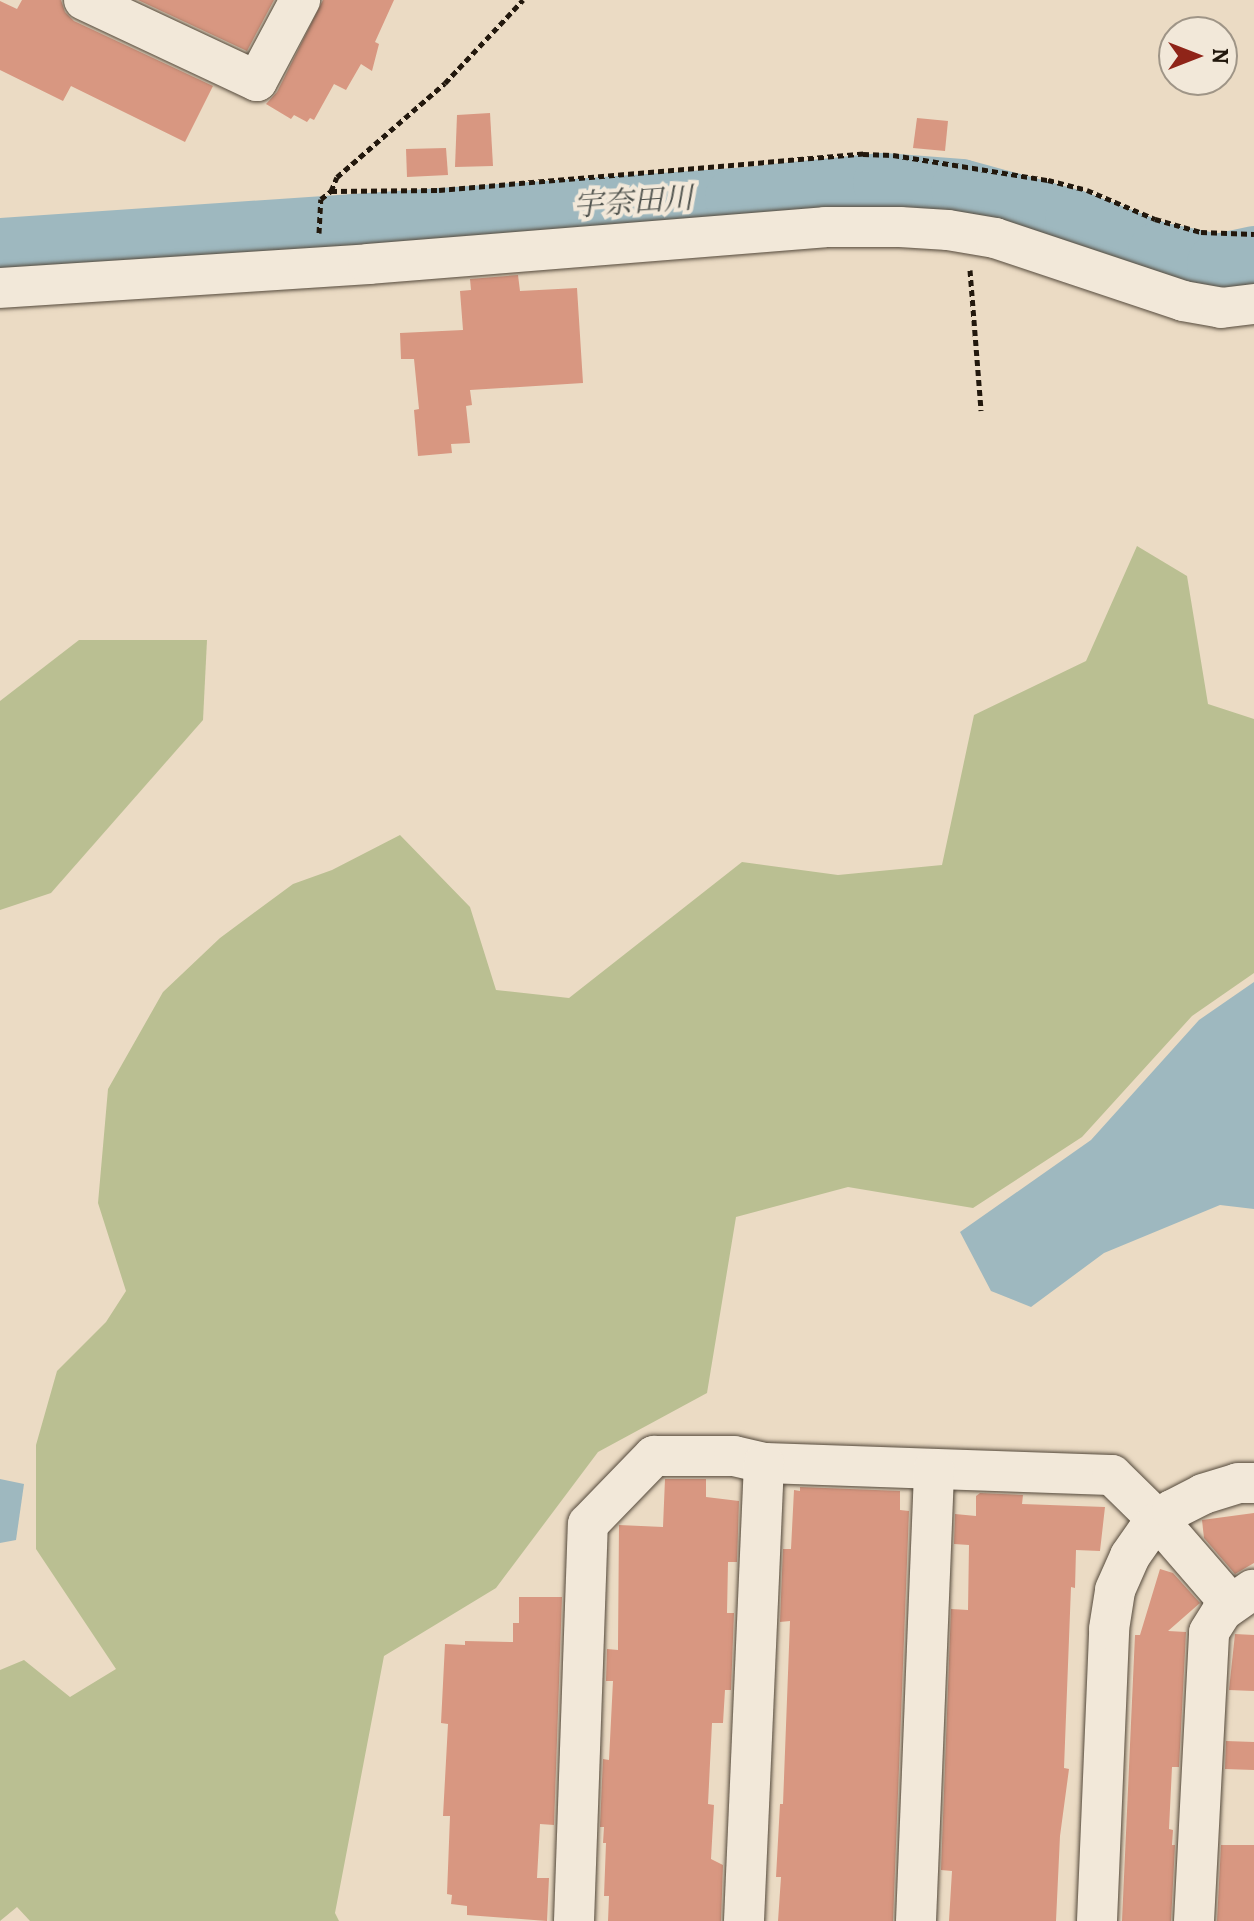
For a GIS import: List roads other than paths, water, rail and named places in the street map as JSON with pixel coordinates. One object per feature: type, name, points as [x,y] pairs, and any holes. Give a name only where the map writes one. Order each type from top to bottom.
[{"type":"street","points":[[95,2],[257,81],[300,0]]},
{"type":"street","points":[[0,288],[368,264],[825,227],[900,227],[972,234],[1037,250],[1183,301],[1221,308],[1254,304]]},
{"type":"street","points":[[574,1921],[588,1524],[654,1456],[734,1456],[764,1463],[1112,1475],[1243,1596],[1209,1632],[1205,1657],[1194,1921]]},
{"type":"street","points":[[744,1921],[764,1463]]},
{"type":"street","points":[[916,1921],[934,1469]]},
{"type":"street","points":[[1097,1921],[1109,1629],[1115,1590],[1130,1556],[1148,1530],[1159,1521],[1203,1494],[1238,1483],[1254,1483]]},
{"type":"water","points":[[1254,982],[1254,1209],[1220,1205],[1104,1253],[1031,1307],[991,1291],[960,1232],[1091,1140],[1199,1020]]},
{"type":"water","points":[[0,1479],[24,1484],[16,1540],[0,1543]]},
{"type":"waterway","name":"宇奈田川","points":[[0,248],[735,198],[883,183],[961,189],[1075,220],[1158,252],[1217,264],[1254,256]]}]
